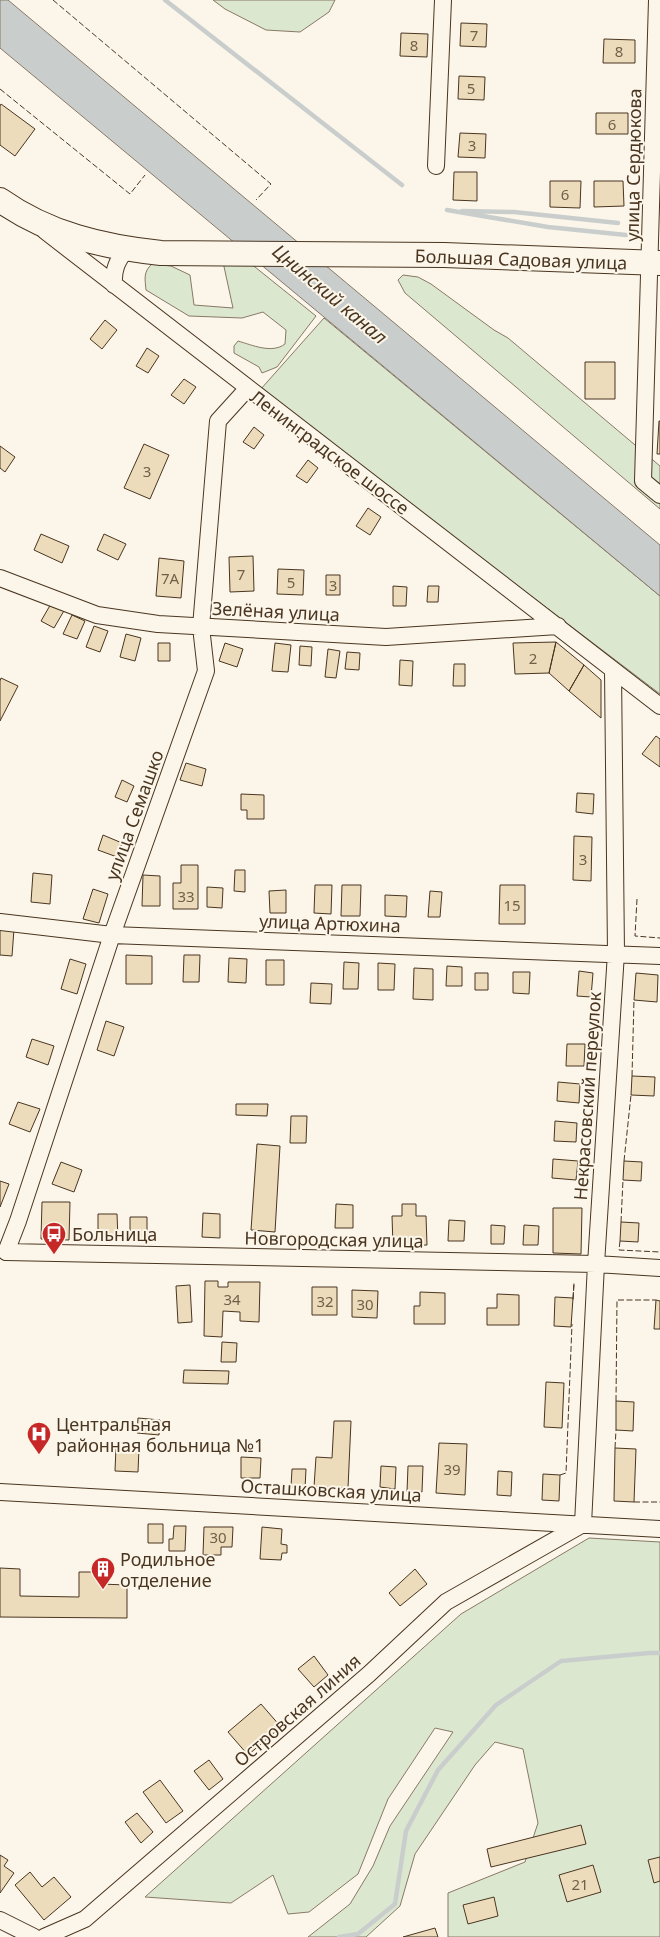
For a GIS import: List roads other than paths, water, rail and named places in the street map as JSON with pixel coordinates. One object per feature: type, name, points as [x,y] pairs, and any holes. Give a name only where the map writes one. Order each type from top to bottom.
[{"type":"highway","name":"Ленинградское шоссе","points":[[0,200],[30,219]]},
{"type":"highway","name":"Большая Садовая улица","points":[[30,219],[65,234],[127,249],[161,253],[444,255],[655,262]]},
{"type":"street","points":[[436,166],[442,0]]},
{"type":"street","name":"улица Сердюкова","points":[[657,0],[655,262],[643,481],[660,495]]},
{"type":"street","name":"Ленинградское шоссе","points":[[30,219],[247,389],[660,706]]},
{"type":"street","points":[[114,285],[114,269],[117,261],[127,249]]},
{"type":"street","name":"улица Семашко","points":[[6,1252],[18,1221],[112,935],[206,671],[201,627],[218,421],[247,389]]},
{"type":"street","name":"Зелёная улица","points":[[0,578],[97,615],[158,624],[386,637],[558,626]]},
{"type":"street","name":"Некрасовский переулок","points":[[583,1524],[596,1264],[616,953],[613,671]]},
{"type":"street","name":"улица Артюхина","points":[[0,922],[112,935],[660,956]]},
{"type":"street","name":"Новгородская улица","points":[[6,1252],[596,1264],[660,1268]]},
{"type":"street","name":"Осташковская улица","points":[[0,1492],[660,1529]]},
{"type":"street","name":"Островская линия","points":[[44,1937],[85,1919],[369,1674],[446,1602],[583,1524]]},
{"type":"street","points":[[0,1920],[34,1937]]},
{"type":"water","name":"Цнинский канал","points":[[0,0],[8,0],[660,545],[660,596],[0,48]]},
{"type":"waterway","points":[[165,0],[402,185]]},
{"type":"waterway","points":[[447,210],[548,227],[626,235]]},
{"type":"waterway","points":[[462,211],[514,212],[618,223]]},
{"type":"waterway","points":[[339,1937],[358,1934],[395,1904],[406,1831],[438,1770],[496,1705],[561,1661],[660,1653]]},
{"type":"place","name":"Больница","points":[[54,1255]]},
{"type":"place","name":"Центральная районная больница №1","points":[[39,1455]]},
{"type":"place","name":"Родильное отделение","points":[[103,1590]]}]
